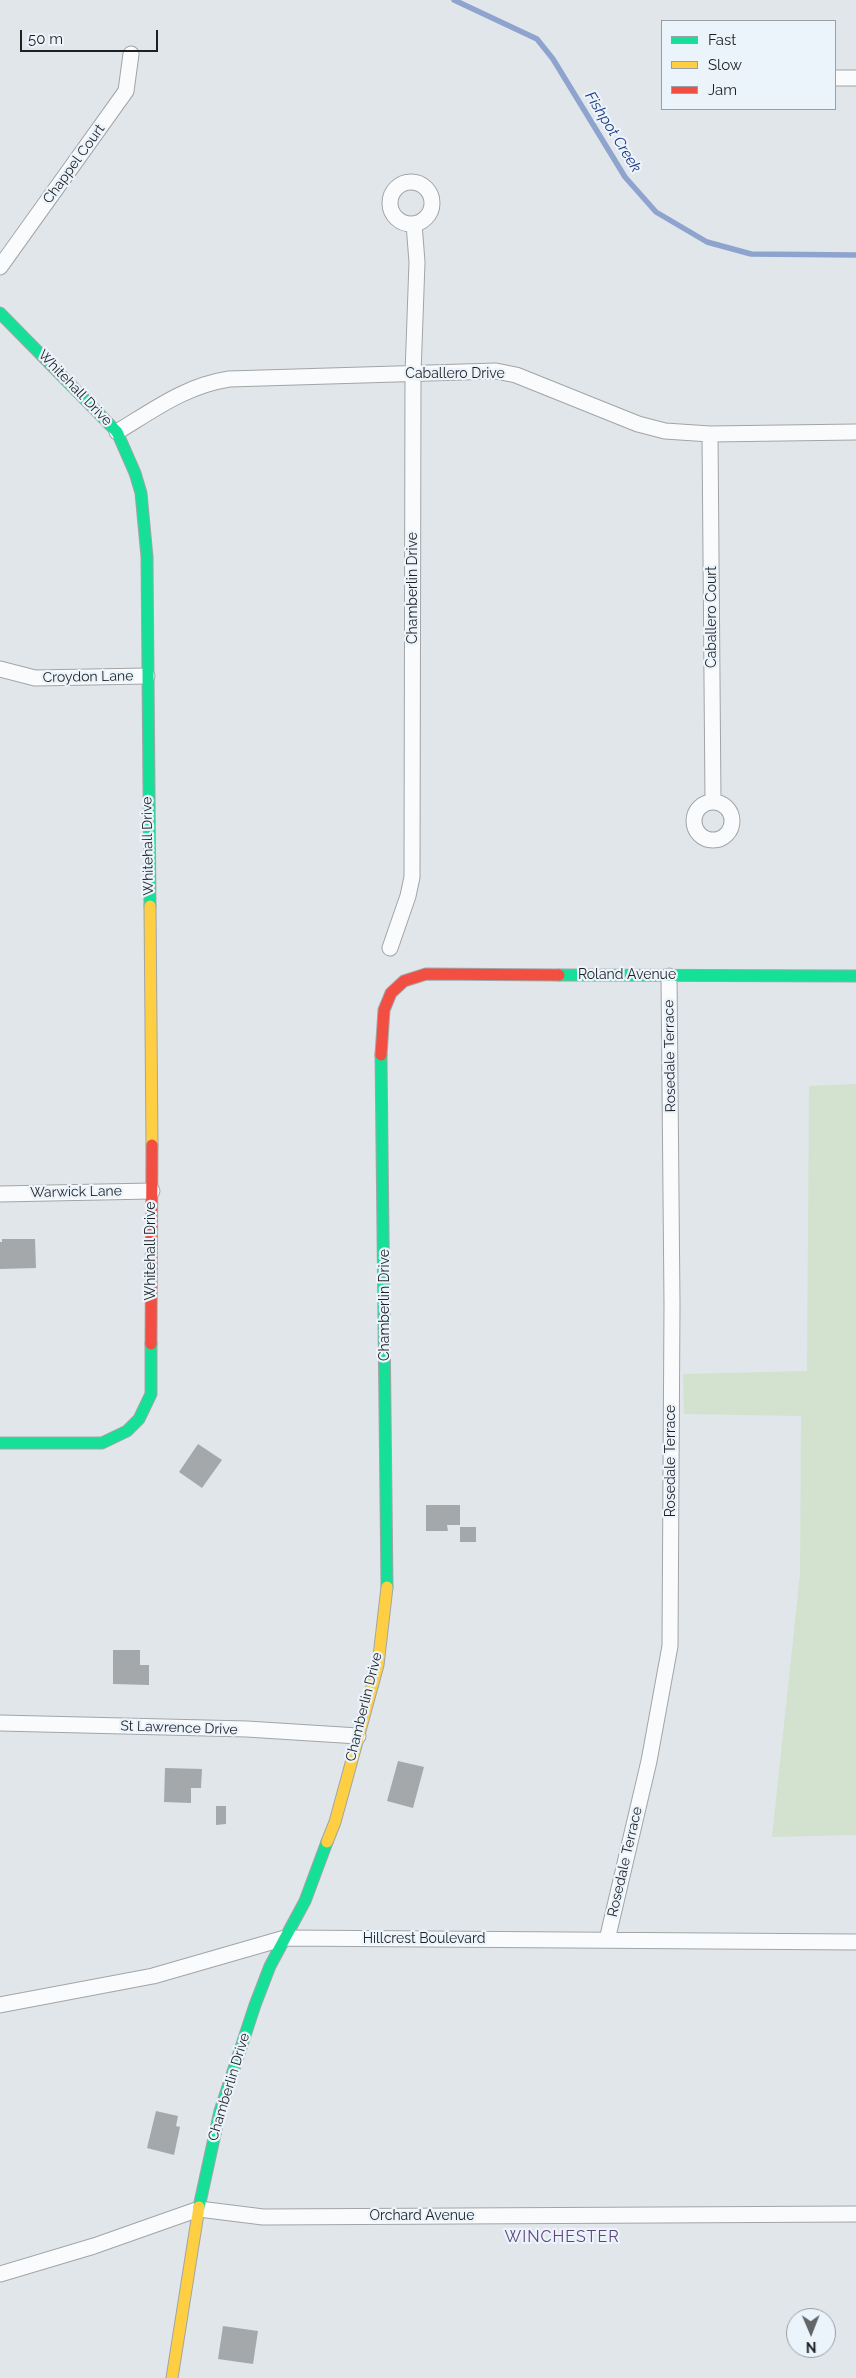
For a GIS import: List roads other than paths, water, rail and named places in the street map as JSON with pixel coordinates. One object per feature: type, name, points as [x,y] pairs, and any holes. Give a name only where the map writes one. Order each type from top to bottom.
[{"type":"street","name":"Chappel Court","points":[[0,267],[126,91],[131,54]]},
{"type":"street","points":[[836,78],[856,78]]},
{"type":"street","name":"Chamberlin Drive","points":[[390,948],[408,896],[412,877],[413,374],[418,262],[414,224]]},
{"type":"street","name":"Whitehall Drive","points":[[0,313],[69,381],[117,432],[135,473],[141,493],[147,557],[152,1191],[151,1394],[146,1410],[132,1427],[117,1438],[102,1443],[0,1443]]},
{"type":"street","name":"Caballero Drive","points":[[117,432],[188,390],[206,383],[229,379],[496,371],[516,375],[638,424],[665,431],[710,434],[856,432]]},
{"type":"street","name":"Caballero Court","points":[[710,434],[714,801]]},
{"type":"street","name":"Croydon Lane","points":[[0,669],[35,678],[147,676]]},
{"type":"street","name":"Roland Avenue","points":[[399,984],[412,977],[426,974],[856,976]]},
{"type":"street","name":"Rosedale Terrace","points":[[607,1940],[649,1761],[670,1646],[672,1294],[669,976]]},
{"type":"street","name":"Chamberlin Drive","points":[[172,2378],[199,2209],[213,2138],[255,2005],[284,1938],[305,1901],[335,1822],[378,1665],[388,1579],[381,1032],[386,1003],[399,984]]},
{"type":"street","name":"Warwick Lane","points":[[0,1194],[152,1191]]},
{"type":"street","name":"St Lawrence Drive","points":[[0,1723],[247,1729],[358,1736]]},
{"type":"street","name":"Hillcrest Boulevard","points":[[0,2005],[153,1976],[284,1938],[856,1942]]},
{"type":"street","name":"Orchard Avenue","points":[[0,2274],[94,2246],[199,2209],[263,2217],[856,2214]]},
{"type":"waterway","name":"Fishpot Creek","points":[[454,0],[537,39],[553,59],[625,177],[656,212],[707,242],[751,254],[856,255]]},
{"type":"district","name":"WINCHESTER","points":[[562,2237]]}]
